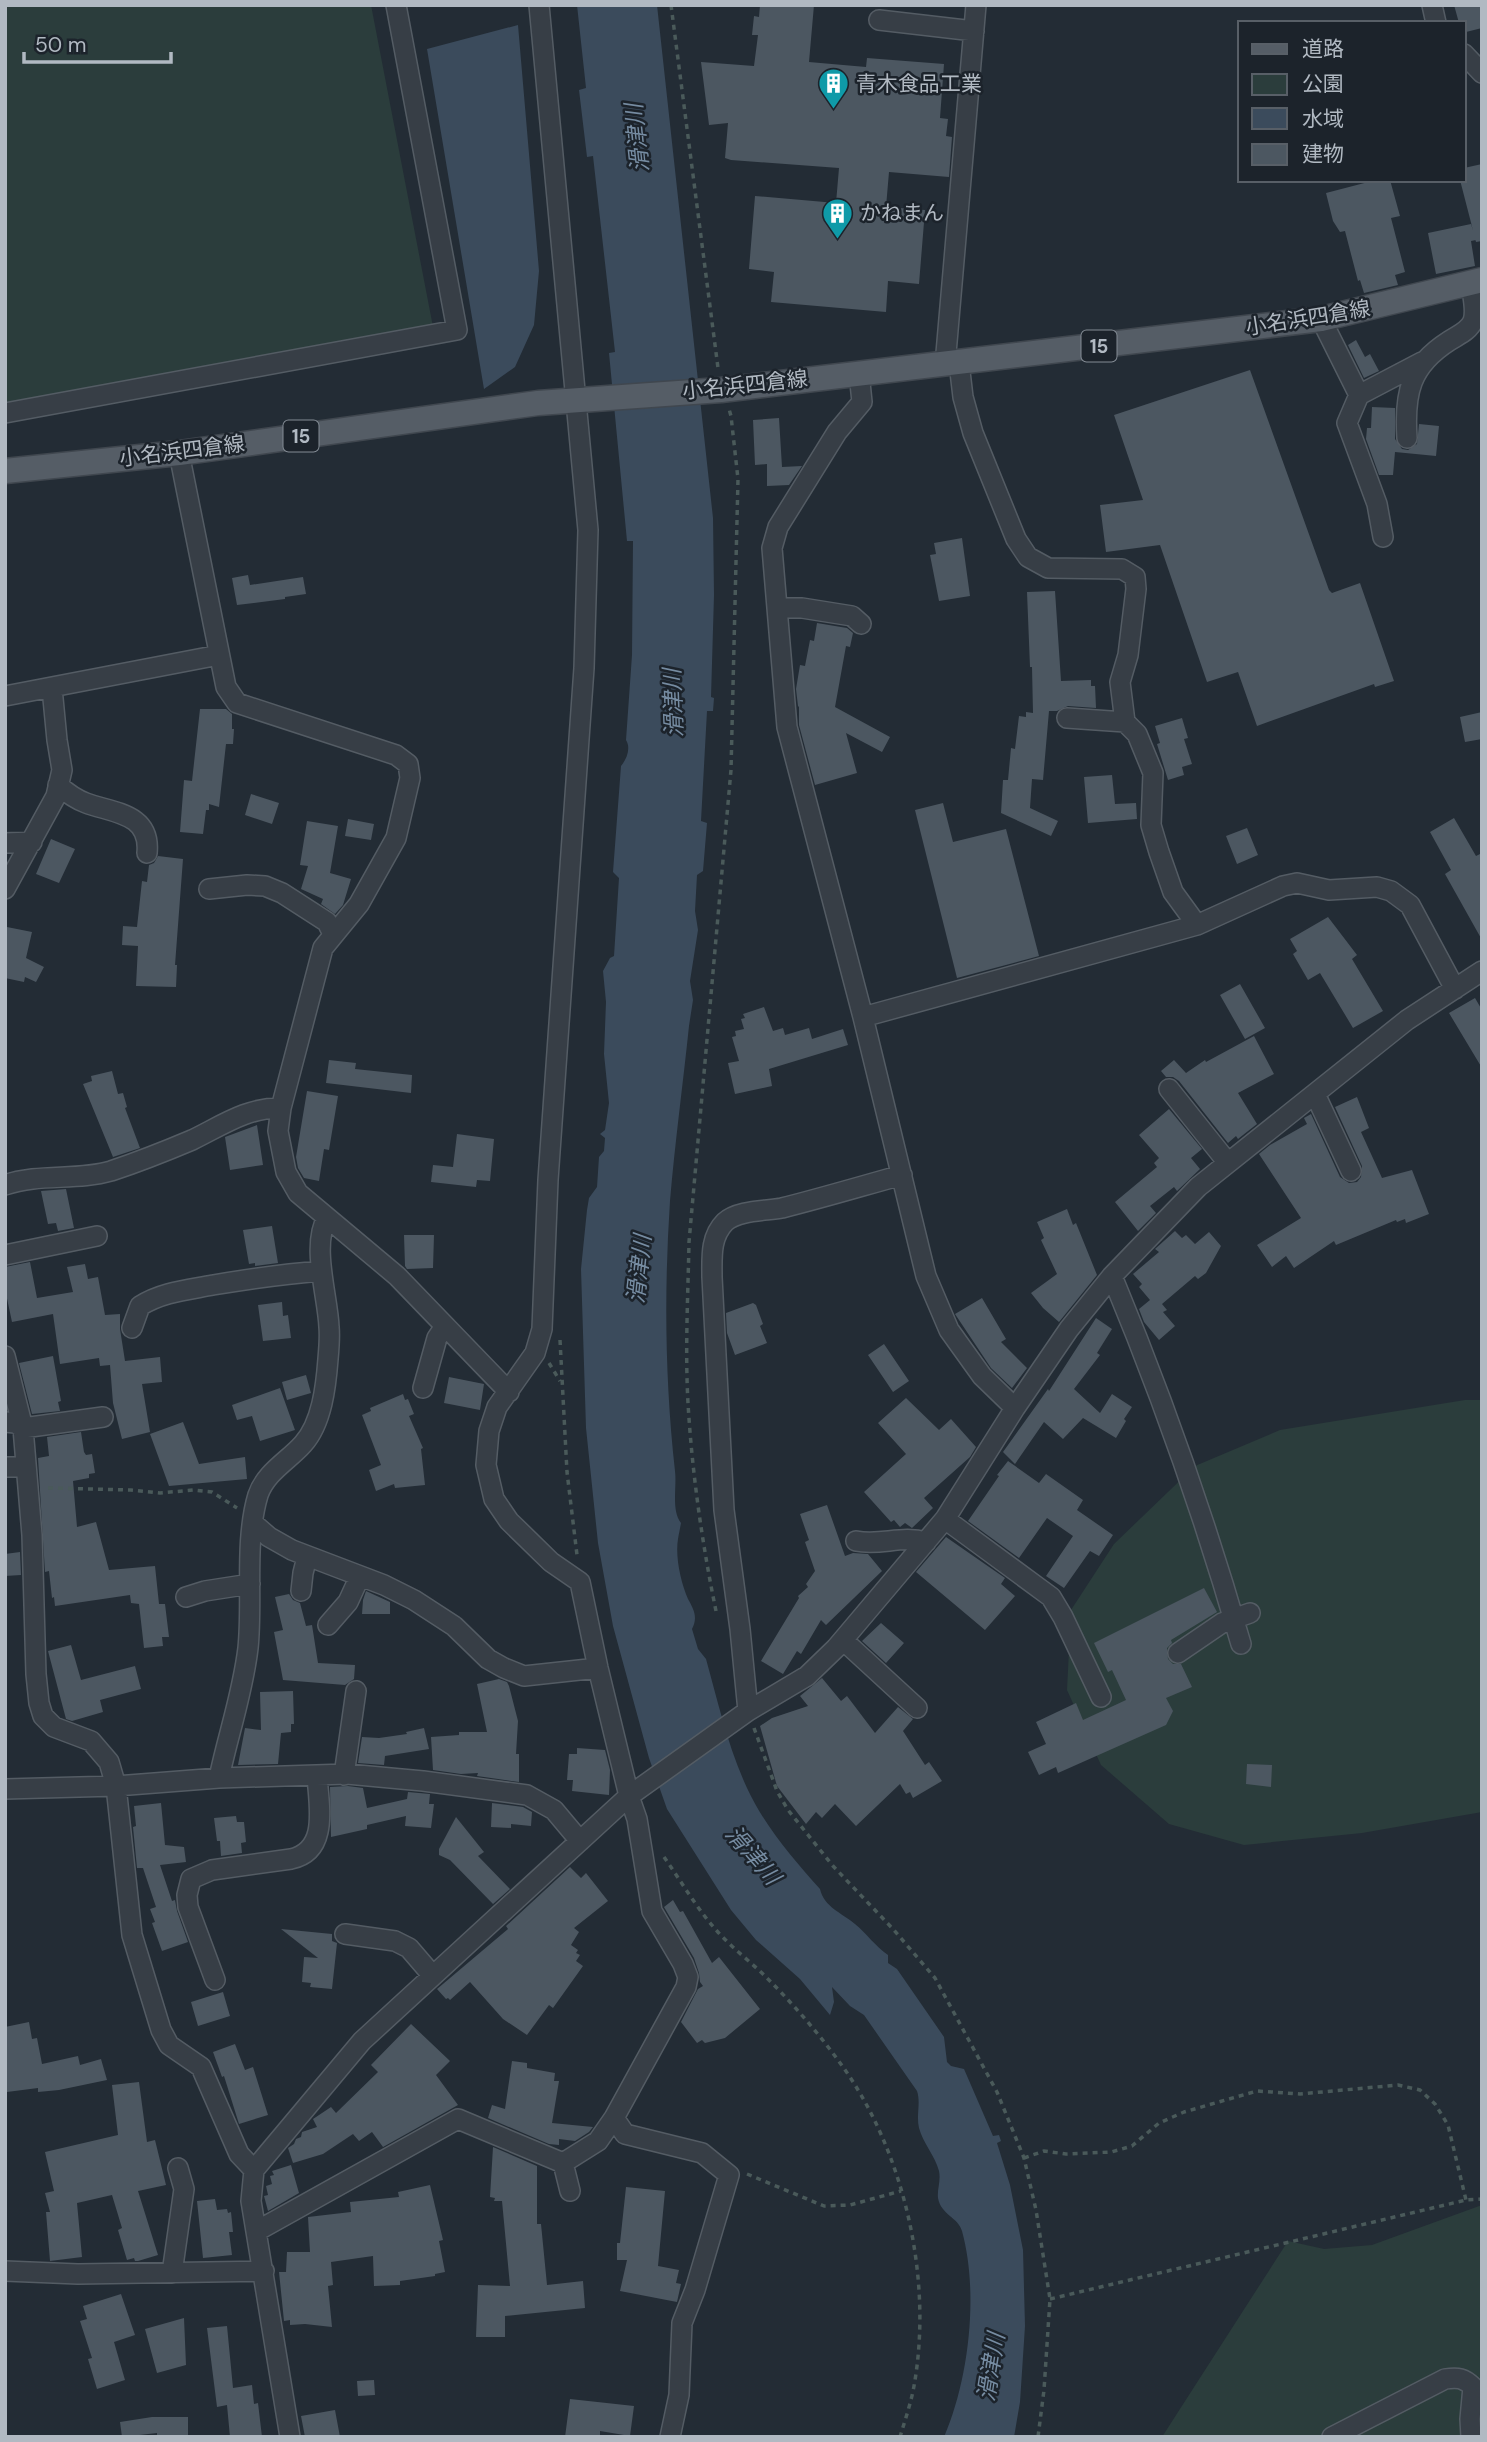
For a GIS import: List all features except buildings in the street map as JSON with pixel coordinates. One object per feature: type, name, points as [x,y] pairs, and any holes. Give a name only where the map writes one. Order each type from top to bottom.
[{"type":"main road","name":"小名浜四倉線","points":[[5,471],[178,453],[538,403],[717,390],[1321,319],[1476,281]]},
{"type":"street","points":[[5,413],[457,330],[396,5]]},
{"type":"street","points":[[539,5],[586,399],[588,530],[584,668],[548,1180],[542,1329],[536,1353],[497,1407],[489,1432],[486,1465],[494,1499],[509,1521],[551,1562],[580,1582],[598,1668],[632,1793],[652,1911],[688,1977],[686,1987],[614,2118],[598,2141],[563,2163]]},
{"type":"street","points":[[976,5],[952,364],[973,433],[1016,538],[1028,557],[1048,568],[1122,569],[1135,577],[1128,655],[1120,682],[1125,722],[1137,734],[1153,773],[1151,825],[1169,882],[1173,892],[1197,925]]},
{"type":"street","points":[[879,20],[974,31]]},
{"type":"street","points":[[1466,56],[1482,73]]},
{"type":"street","points":[[1383,537],[1377,504],[1347,423],[1359,395],[1422,362],[1466,331],[1475,316],[1476,281]]},
{"type":"street","points":[[1321,319],[1359,395]]},
{"type":"street","points":[[1407,439],[1408,403],[1415,375],[1422,362]]},
{"type":"street","points":[[859,373],[862,402],[837,432],[778,527],[772,548],[787,727],[863,1017],[926,1276],[949,1330],[982,1376],[1015,1408]]},
{"type":"street","points":[[178,453],[226,687],[237,703],[396,755],[408,764],[410,778],[396,838],[359,904],[323,948],[278,1131],[286,1172],[298,1193],[397,1276],[509,1392]]},
{"type":"street","points":[[777,608],[802,608],[852,616],[862,624]]},
{"type":"street","points":[[5,696],[219,655]]},
{"type":"street","points":[[5,890],[56,796],[62,770],[52,688]]},
{"type":"street","points":[[1067,718],[1125,722]]},
{"type":"street","points":[[58,785],[72,797],[127,814],[144,833],[148,843],[147,853]]},
{"type":"street","points":[[5,843],[32,842]]},
{"type":"street","points":[[863,1017],[1197,925],[1283,886],[1297,883],[1329,890],[1377,887],[1391,891],[1410,905],[1455,989]]},
{"type":"street","points":[[209,889],[265,886],[282,893],[327,922],[333,934]]},
{"type":"street","points":[[290,2437],[251,2201],[254,2170],[362,2041],[632,1793],[745,1713],[807,1676],[843,1640],[945,1519],[1069,1329],[1112,1276],[1198,1187],[1408,1020],[1482,971]]},
{"type":"street","points":[[1169,1089],[1228,1163]]},
{"type":"street","points":[[1315,1094],[1351,1171]]},
{"type":"street","points":[[5,1185],[24,1178],[110,1171],[190,1140],[246,1113],[282,1108]]},
{"type":"street","points":[[745,1713],[740,1629],[724,1510],[712,1277],[712,1249],[716,1234],[727,1220],[737,1216],[782,1208],[902,1175]]},
{"type":"street","points":[[219,1778],[248,1648],[250,1584],[258,1494],[274,1469],[303,1445],[311,1434],[320,1409],[328,1360],[329,1326],[321,1270],[322,1225],[327,1217]]},
{"type":"street","points":[[5,1255],[97,1236]]},
{"type":"street","points":[[132,1328],[139,1306],[150,1299],[274,1275],[321,1270]]},
{"type":"street","points":[[1112,1276],[1156,1382],[1217,1559],[1242,1615],[1241,1644]]},
{"type":"street","points":[[423,1388],[437,1338],[446,1326]]},
{"type":"street","points":[[5,1356],[14,1425],[26,1467],[39,1703],[43,1716],[54,1727],[91,1741],[108,1762],[116,1786],[132,1936],[161,2030],[169,2045],[201,2067],[239,2154],[254,2170]]},
{"type":"street","points":[[14,1425],[103,1417]]},
{"type":"street","points":[[5,1466],[26,1467]]},
{"type":"street","points":[[945,1519],[1051,1597],[1101,1697]]},
{"type":"street","points":[[254,1524],[269,1537],[307,1557],[384,1585],[414,1600],[454,1626],[488,1659],[524,1676],[598,1668]]},
{"type":"street","points":[[856,1541],[870,1544],[913,1539],[926,1542]]},
{"type":"street","points":[[302,1591],[307,1557]]},
{"type":"street","points":[[328,1625],[348,1602],[359,1576]]},
{"type":"street","points":[[186,1598],[205,1591],[250,1584]]},
{"type":"street","points":[[1178,1653],[1242,1615]]},
{"type":"street","points":[[843,1640],[917,1708]]},
{"type":"street","points":[[344,1774],[356,1691]]},
{"type":"street","points":[[5,1789],[344,1774],[423,1781],[527,1795],[554,1810],[580,1842]]},
{"type":"street","points":[[215,1980],[188,1907],[187,1895],[191,1879],[212,1870],[302,1856],[310,1850],[317,1837],[317,1776]]},
{"type":"street","points":[[345,1934],[395,1941],[409,1948],[433,1976]]},
{"type":"street","points":[[614,2118],[625,2134],[702,2153],[729,2175],[695,2290],[682,2323],[679,2395],[670,2437]]},
{"type":"street","points":[[257,2231],[458,2119],[563,2163]]},
{"type":"street","points":[[563,2163],[570,2191]]},
{"type":"street","points":[[172,2273],[184,2189],[178,2168]]},
{"type":"street","points":[[5,2271],[78,2274],[264,2271]]},
{"type":"street","points":[[1332,2437],[1445,2379],[1456,2377],[1465,2379],[1473,2387],[1471,2437]]},
{"type":"path","points":[[671,5],[717,390],[732,416],[738,479],[731,770],[689,1242],[687,1304],[688,1401],[694,1470],[707,1567],[717,1615]]},
{"type":"path","points":[[560,1338],[567,1472],[580,1582]]},
{"type":"path","points":[[28,1488],[160,1493],[193,1490],[212,1492],[231,1503],[254,1524]]},
{"type":"path","points":[[745,1713],[776,1791],[788,1810],[833,1866],[935,1978],[997,2092],[1024,2158],[1036,2210],[1050,2299],[1038,2437]]},
{"type":"path","points":[[660,1852],[716,1930],[766,1978],[843,2067],[868,2110],[892,2161],[916,2252],[919,2298],[914,2386],[900,2437]]},
{"type":"path","points":[[1024,2158],[1044,2151],[1066,2154],[1111,2152],[1132,2146],[1159,2123],[1184,2112],[1257,2091],[1300,2094],[1398,2085],[1420,2090],[1434,2104],[1448,2125],[1466,2200]]},
{"type":"path","points":[[729,2175],[739,2171],[824,2206],[849,2205],[901,2191]]},
{"type":"path","points":[[1050,2299],[1466,2200],[1482,2199]]},
{"type":"green space","points":[[5,5],[371,5],[434,332],[5,414]]},
{"type":"green space","points":[[1465,1400],[1482,1400],[1482,1812],[1362,1833],[1244,1845],[1169,1824],[1101,1765],[1067,1690],[1071,1610],[1114,1544],[1195,1466],[1280,1430]]},
{"type":"green space","points":[[1482,2205],[1482,2437],[1162,2437],[1288,2241],[1324,2249],[1372,2245]]},
{"type":"water","name":"滑津川","points":[[577,5],[657,5],[713,518],[711,697],[714,698],[713,711],[707,711],[701,821],[707,823],[703,871],[697,875],[695,911],[698,930],[690,981],[693,1000],[672,1179],[667,1268],[669,1404],[675,1505],[681,1523],[677,1546],[679,1570],[694,1614],[692,1629],[698,1649],[706,1659],[729,1741],[754,1802],[780,1841],[820,1889],[825,1901],[888,1955],[888,1963],[897,1969],[944,2037],[947,2062],[951,2066],[964,2069],[993,2136],[999,2135],[1001,2141],[997,2143],[1010,2185],[1023,2250],[1025,2326],[1020,2402],[1014,2437],[944,2437],[953,2414],[965,2363],[969,2336],[970,2281],[962,2231],[957,2222],[942,2208],[938,2198],[939,2171],[919,2128],[917,2091],[864,2015],[850,2006],[832,1987],[834,2002],[830,2015],[800,1979],[756,1940],[731,1910],[667,1809],[649,1758],[613,1626],[598,1543],[586,1428],[581,1269],[589,1198],[597,1187],[599,1157],[604,1151],[605,1138],[600,1134],[605,1130],[609,1103],[604,1054],[606,1002],[603,971],[614,956],[619,878],[613,872],[621,766],[628,750],[626,740],[632,655],[633,541],[627,541],[609,353],[615,352],[593,156],[587,157],[579,90],[586,88]]},
{"type":"water","points":[[518,25],[539,271],[534,325],[515,367],[484,389],[427,49]]},
{"type":"place","name":"青木食品工業","points":[[833,111]]},
{"type":"place","name":"かねまん","points":[[837,240]]}]
